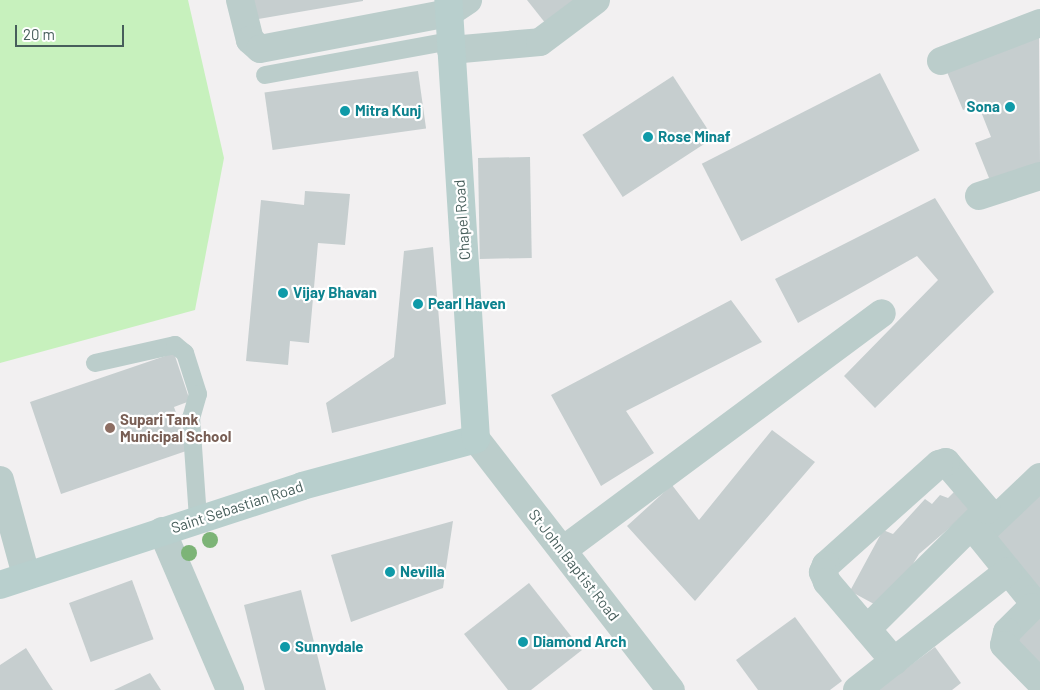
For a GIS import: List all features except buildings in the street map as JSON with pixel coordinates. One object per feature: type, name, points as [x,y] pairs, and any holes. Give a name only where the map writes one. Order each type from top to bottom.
[{"type":"main road","name":"Chapel Road","points":[[455,4],[451,45],[476,439]]},
{"type":"main road","name":"Saint Sebastian Road","points":[[0,585],[302,486],[476,439]]},
{"type":"street","points":[[240,0],[250,40],[260,49],[455,4]]},
{"type":"street","points":[[451,45],[540,42],[596,0]]},
{"type":"street","points":[[941,60],[1040,23]]},
{"type":"street","points":[[979,196],[1040,176]]},
{"type":"street","points":[[563,550],[882,314]]},
{"type":"street","name":"St John Baptist Road","points":[[476,439],[671,690]]},
{"type":"street","points":[[867,629],[987,510],[946,462],[939,464],[826,565],[827,582],[894,661]]},
{"type":"street","points":[[1040,477],[979,535],[1031,599],[1032,607],[1007,632],[1004,645],[1040,682]]},
{"type":"street","points":[[0,480],[26,575]]},
{"type":"street","points":[[162,531],[230,690]]},
{"type":"street","points":[[857,690],[1008,572]]},
{"type":"lane","points":[[265,75],[451,45]]},
{"type":"lane","points":[[96,362],[175,345],[185,353],[198,394],[191,418],[198,519]]},
{"type":"green space","points":[[0,0],[188,0],[224,158],[195,310],[0,363]]},
{"type":"place","name":"Sona","points":[[1010,107]]},
{"type":"place","name":"Mitra Kunj","points":[[345,111]]},
{"type":"place","name":"Rose Minaf","points":[[648,137]]},
{"type":"place","name":"Vijay Bhavan","points":[[283,293]]},
{"type":"place","name":"Pearl Haven","points":[[418,304]]},
{"type":"place","name":"Supari Tank Municipal School","points":[[110,428]]},
{"type":"place","name":"Nevilla","points":[[390,572]]},
{"type":"place","name":"Diamond Arch","points":[[523,642]]},
{"type":"place","name":"Sunnydale","points":[[285,647]]}]
